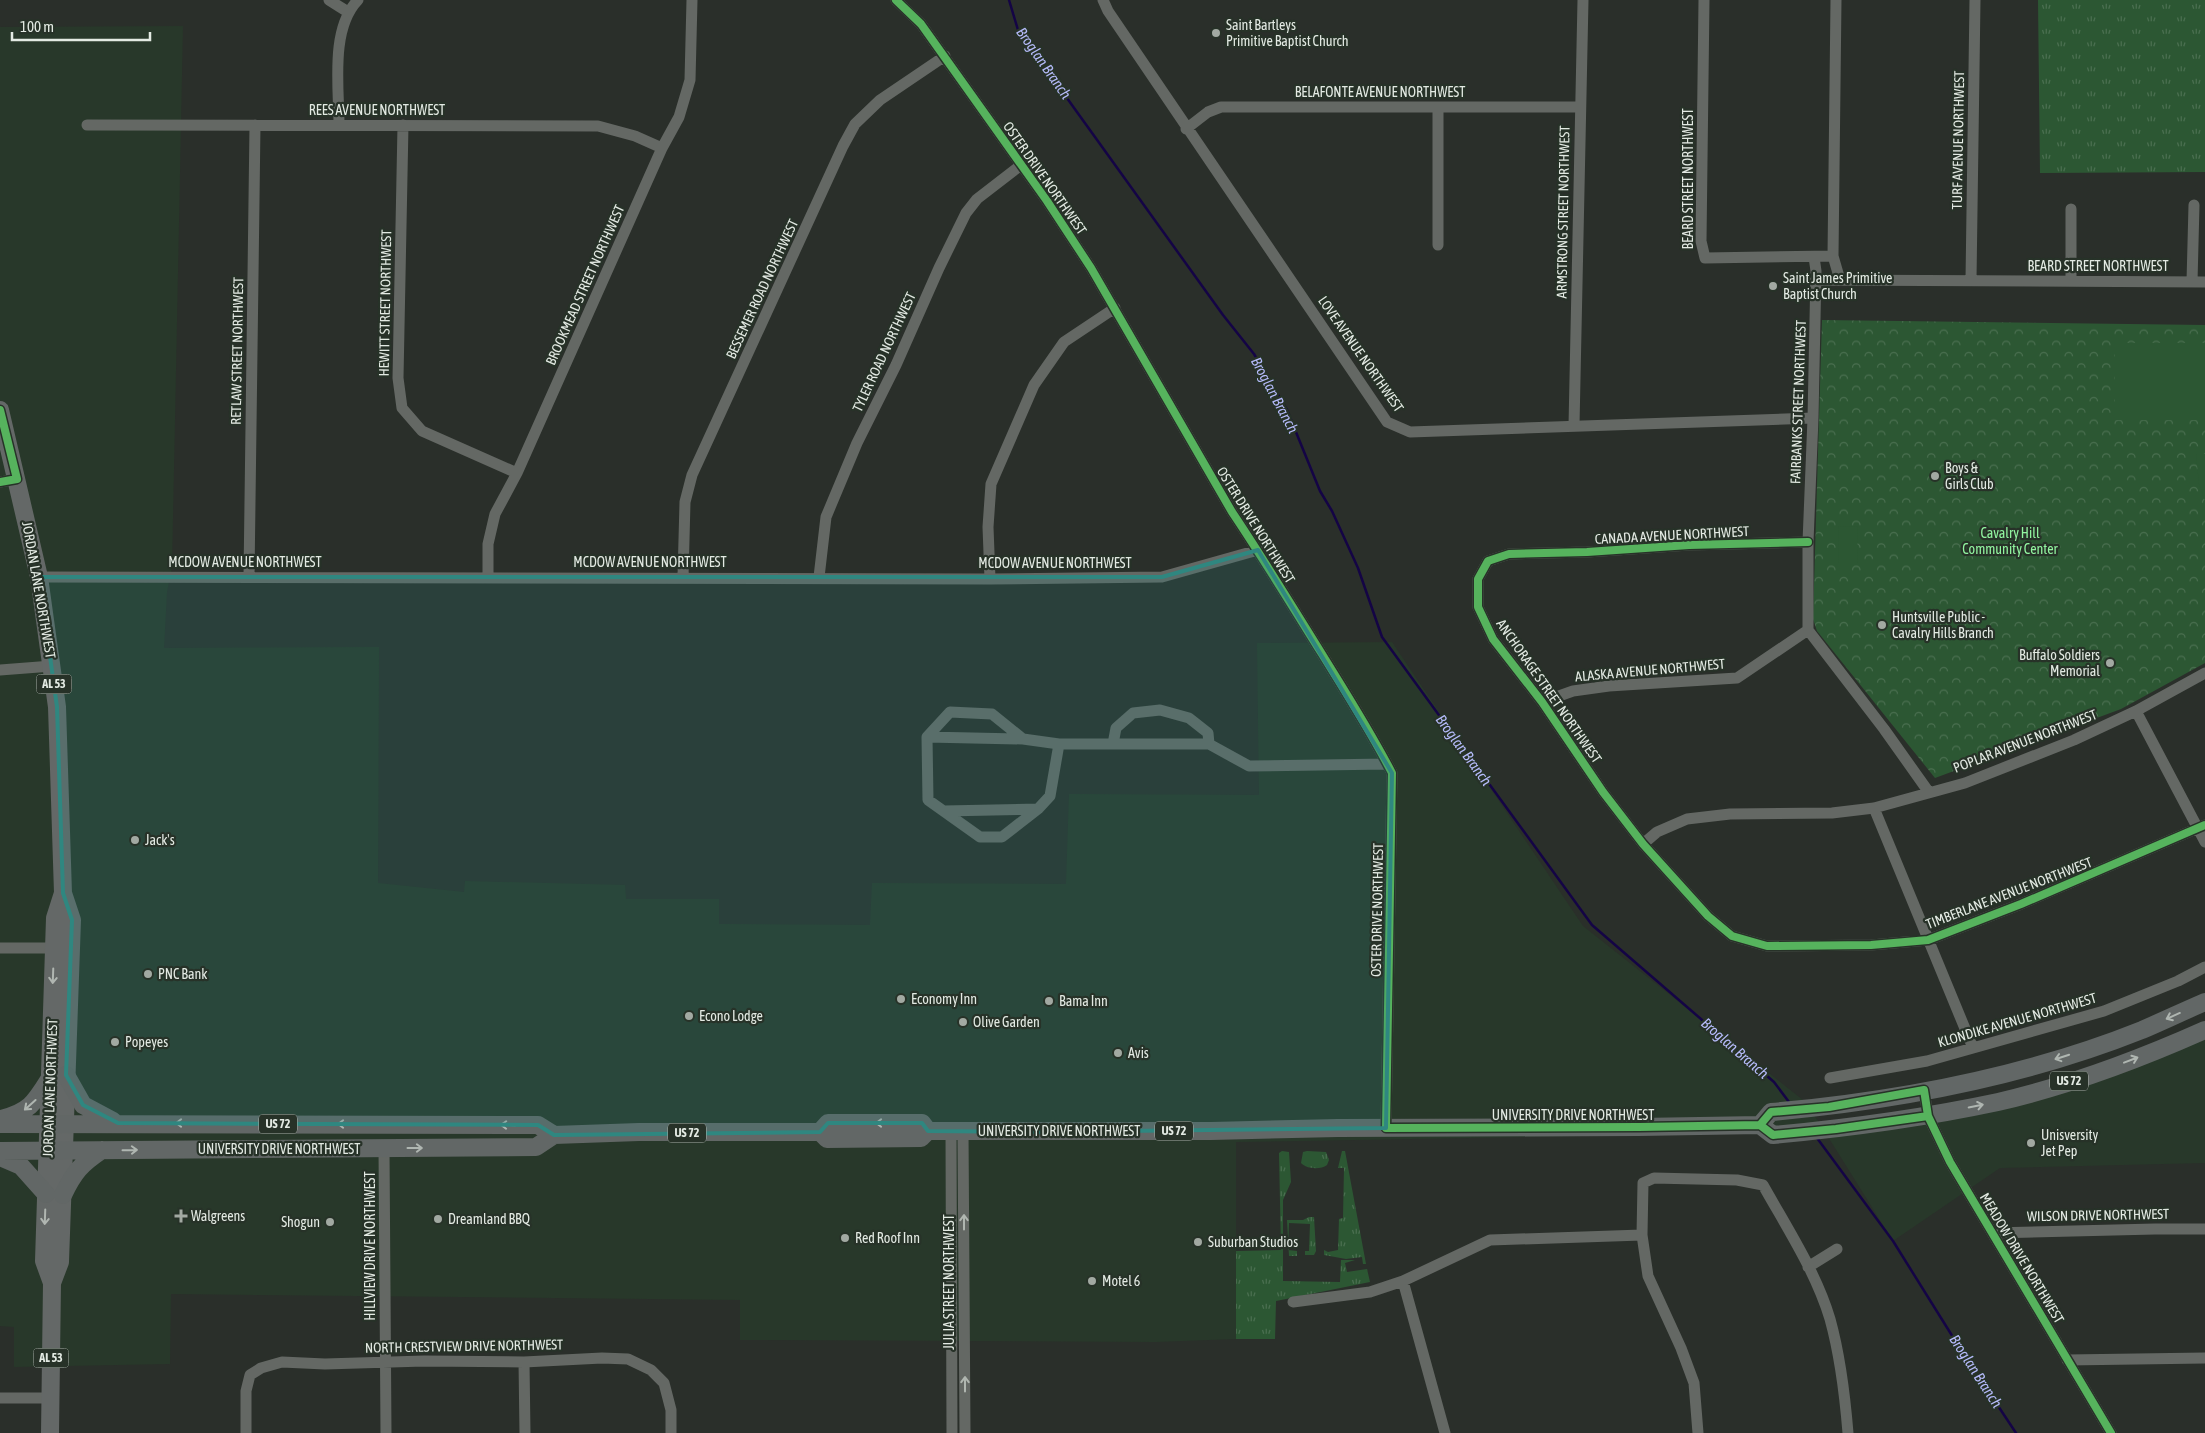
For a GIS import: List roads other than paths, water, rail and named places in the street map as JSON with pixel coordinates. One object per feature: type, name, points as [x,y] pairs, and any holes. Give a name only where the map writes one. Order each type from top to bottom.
[{"type":"highway","name":"US 72","points":[[2205,1002],[2142,1030],[2024,1068],[1924,1090],[1829,1107],[1771,1112],[1760,1124],[1773,1136],[1928,1116],[1999,1102],[2103,1071],[2205,1030]]},
{"type":"highway","points":[[0,1120],[18,1115],[36,1101],[58,1076],[83,1105],[118,1123]]},
{"type":"highway","name":"UNIVERSITY DRIVE NORTHWEST","points":[[0,1124],[538,1125],[554,1135],[820,1132],[828,1123],[922,1123],[928,1131],[1038,1132],[1386,1128],[1630,1128],[1760,1124]]},
{"type":"highway","name":"UNIVERSITY DRIVE NORTHWEST","points":[[0,1151],[536,1147],[554,1135]]},
{"type":"highway","points":[[0,1157],[21,1166],[54,1194],[72,1177],[83,1162],[102,1150]]},
{"type":"main road","name":"JORDAN LANE NORTHWEST","points":[[0,410],[8,480],[39,576],[52,666],[57,707],[63,893],[72,920],[58,1076],[54,1194],[44,1261],[52,1283],[50,1433]]},
{"type":"main road","name":"JORDAN LANE NORTHWEST","points":[[58,1076],[54,948],[55,918],[63,893]]},
{"type":"street","points":[[329,0],[348,12]]},
{"type":"street","points":[[339,125],[342,28],[348,12],[358,0]]},
{"type":"street","name":"BROOKMEAD STREET NORTHWEST","points":[[488,577],[488,544],[495,514],[517,473],[662,148],[679,117],[690,80],[692,0]]},
{"type":"street","name":"OSTER DRIVE NORTHWEST","points":[[896,0],[921,24],[945,56],[1092,268],[1232,512],[1258,550],[1392,773],[1386,1128]]},
{"type":"street","name":"LOVE AVENUE NORTHWEST","points":[[1103,0],[1108,11],[1186,128],[1387,422],[1410,432],[1813,418]]},
{"type":"street","name":"ARMSTRONG STREET NORTHWEST","points":[[1574,426],[1583,0]]},
{"type":"street","name":"BEARD STREET NORTHWEST","points":[[1704,0],[1702,250],[1705,258],[1834,256]]},
{"type":"street","points":[[1816,280],[1840,280],[1834,256],[1836,0]]},
{"type":"street","name":"TURF AVENUE NORTHWEST","points":[[1971,280],[1974,0]]},
{"type":"street","name":"BESSEMER ROAD NORTHWEST","points":[[683,577],[685,502],[692,475],[843,146],[856,124],[880,100],[945,56]]},
{"type":"street","name":"BELAFONTE AVENUE NORTHWEST","points":[[1186,128],[1208,112],[1221,107],[1580,107]]},
{"type":"street","points":[[1438,107],[1438,245]]},
{"type":"street","name":"REES AVENUE NORTHWEST","points":[[87,124],[598,126],[635,136],[662,148]]},
{"type":"street","name":"RETLAW STREET NORTHWEST","points":[[249,577],[255,125]]},
{"type":"street","name":"HEWITT STREET NORTHWEST","points":[[403,125],[398,378],[402,408],[422,431],[517,473]]},
{"type":"street","name":"TYLER ROAD NORTHWEST","points":[[819,577],[826,517],[857,443],[896,365],[943,260],[966,213],[977,199],[1021,164]]},
{"type":"street","points":[[2192,282],[2194,205]]},
{"type":"street","points":[[2071,209],[2071,281]]},
{"type":"street","name":"FAIRBANKS STREET NORTHWEST","points":[[1808,630],[1808,542],[1816,280],[1814,257]]},
{"type":"street","name":"BEARD STREET NORTHWEST","points":[[1840,280],[2205,282]]},
{"type":"street","points":[[990,578],[988,527],[991,484],[1034,384],[1064,342],[1115,308]]},
{"type":"street","name":"CANADA AVENUE NORTHWEST","points":[[1538,553],[1808,542]]},
{"type":"street","name":"MCDOW AVENUE NORTHWEST","points":[[39,576],[1162,577],[1258,550]]},
{"type":"street","name":"ANCHORAGE STREET NORTHWEST","points":[[1538,553],[1509,554],[1488,562],[1478,578],[1478,607],[1493,638],[1542,702],[1603,792],[1644,844]]},
{"type":"street","points":[[1808,630],[1884,729],[1928,791]]},
{"type":"street","name":"ALASKA AVENUE NORTHWEST","points":[[1542,702],[1573,691],[1609,686],[1737,678],[1808,630]]},
{"type":"street","points":[[0,670],[52,666]]},
{"type":"street","name":"POPLAR AVENUE NORTHWEST","points":[[1644,844],[1657,832],[1687,819],[1730,814],[1832,813],[1874,808],[1928,791],[1965,782],[2074,740],[2136,711],[2205,673]]},
{"type":"street","points":[[1113,744],[1116,728],[1134,713],[1160,710],[1189,718],[1208,733],[1209,744]]},
{"type":"street","points":[[2136,711],[2201,827],[2205,842]]},
{"type":"street","points":[[1023,739],[992,714],[950,712],[927,737],[928,800],[980,837],[1002,837],[1038,810],[1050,796],[1059,744]]},
{"type":"street","points":[[927,737],[1023,739],[1059,744],[1209,744],[1249,766],[1387,764]]},
{"type":"street","points":[[1874,808],[1973,1048]]},
{"type":"street","points":[[944,810],[1038,810]]},
{"type":"street","name":"TIMBERLANE AVENUE NORTHWEST","points":[[1644,844],[1708,916],[1732,936],[1767,946],[1871,945],[1928,940],[2021,904],[2201,827]]},
{"type":"street","points":[[0,948],[54,948]]},
{"type":"street","name":"KLONDIKE AVENUE NORTHWEST","points":[[1830,1078],[1927,1061],[2104,1011],[2178,981],[2205,967]]},
{"type":"street","name":"MEADOW DRIVE NORTHWEST","points":[[1924,1090],[1928,1116],[1950,1162],[2111,1433]]},
{"type":"street","name":"JULIA STREET NORTHWEST","points":[[952,1433],[957,1131]]},
{"type":"street","name":"JULIA STREET NORTHWEST","points":[[957,1131],[965,1433]]},
{"type":"street","name":"HILLVIEW DRIVE NORTHWEST","points":[[384,1148],[386,1433]]},
{"type":"street","points":[[1698,1433],[1694,1383],[1681,1348],[1648,1276],[1642,1236],[1643,1183],[1654,1178],[1737,1180],[1764,1185],[1808,1267],[1829,1319],[1840,1372],[1848,1433]]},
{"type":"street","name":"WILSON DRIVE NORTHWEST","points":[[1992,1233],[2205,1229]]},
{"type":"street","points":[[1293,1302],[1370,1292],[1403,1281],[1490,1240],[1642,1236]]},
{"type":"street","points":[[1808,1267],[1837,1249]]},
{"type":"street","points":[[1403,1281],[1445,1433]]},
{"type":"street","name":"NORTH CRESTVIEW DRIVE NORTHWEST","points":[[246,1433],[246,1391],[250,1375],[261,1368],[282,1362],[325,1364],[524,1362],[602,1358],[628,1359],[651,1370],[664,1383],[671,1410],[671,1433]]},
{"type":"street","points":[[2068,1360],[2205,1358]]},
{"type":"street","points":[[524,1362],[525,1433]]},
{"type":"street","points":[[0,1398],[50,1398]]},
{"type":"waterway","name":"Broglan Branch","points":[[1009,0],[1018,30],[1223,315],[1254,354],[1287,410],[1320,491],[1332,511],[1358,568],[1382,637],[1592,925],[1774,1082],[1789,1102]]},
{"type":"waterway","name":"Broglan Branch","points":[[1817,1138],[1893,1241],[1961,1350],[2016,1433]]},
{"type":"place","name":"Saint Bartleys Primitive Baptist Church","points":[[1216,33]]},
{"type":"place","name":"Saint James Primitive Baptist Church","points":[[1773,286]]},
{"type":"place","name":"Boys & Girls Club","points":[[1935,476]]},
{"type":"place","name":"Huntsville Public - Cavalry Hills Branch","points":[[1882,625]]},
{"type":"place","name":"Buffalo Soldiers Memorial","points":[[2110,663]]},
{"type":"place","name":"Jack's","points":[[135,840]]},
{"type":"place","name":"PNC Bank","points":[[148,974]]},
{"type":"place","name":"Economy Inn","points":[[901,999]]},
{"type":"place","name":"Bama Inn","points":[[1049,1001]]},
{"type":"place","name":"Econo Lodge","points":[[689,1016]]},
{"type":"place","name":"Olive Garden","points":[[963,1022]]},
{"type":"place","name":"Popeyes","points":[[115,1042]]},
{"type":"place","name":"Avis","points":[[1118,1053]]},
{"type":"place","name":"Unisversity Jet Pep","points":[[2031,1143]]},
{"type":"place","name":"Walgreens","points":[[181,1216]]},
{"type":"place","name":"Dreamland BBQ","points":[[438,1219]]},
{"type":"place","name":"Shogun","points":[[330,1222]]},
{"type":"place","name":"Red Roof Inn","points":[[845,1238]]},
{"type":"place","name":"Suburban Studios","points":[[1198,1242]]},
{"type":"place","name":"Motel 6","points":[[1092,1281]]},
{"type":"park label","name":"Cavalry Hill Community Center","points":[[2010,542]]}]
